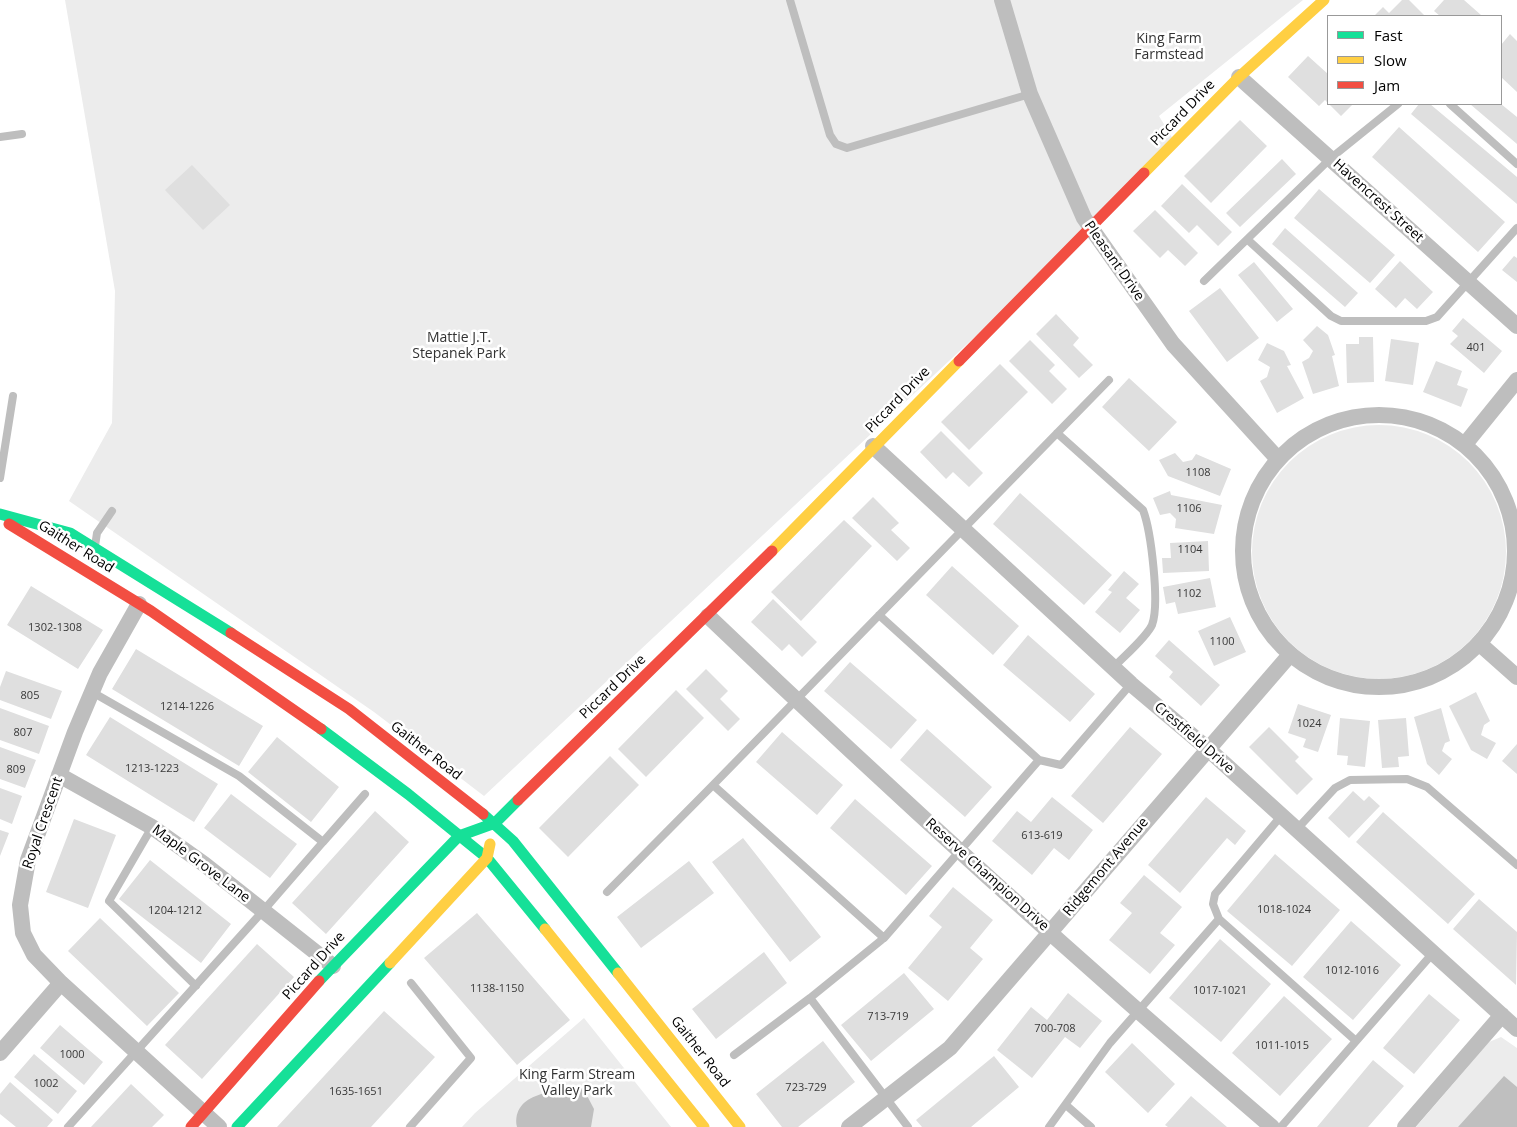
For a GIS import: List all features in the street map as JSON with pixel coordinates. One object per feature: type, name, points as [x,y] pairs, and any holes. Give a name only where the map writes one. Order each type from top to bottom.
[{"type":"street","name":"Pleasant Drive","points":[[1002,0],[1030,94],[1091,228],[1173,344],[1277,458]]},
{"type":"street","name":"Piccard Drive","points":[[191,1127],[333,966],[459,836],[495,823],[708,616],[873,446],[1239,77],[1324,0]]},
{"type":"street","name":"Havencrest Street","points":[[1239,77],[1517,326]]},
{"type":"street","points":[[1466,443],[1517,380]]},
{"type":"street","points":[[1381,415],[1428,424],[1466,443],[1496,480],[1513,524],[1515,549],[1511,582],[1502,610],[1481,645],[1448,669],[1417,681],[1388,688],[1362,687],[1333,681],[1288,658],[1257,611],[1247,586],[1243,549],[1246,523],[1254,496],[1266,472],[1277,458],[1292,445],[1330,424],[1352,418],[1381,415]]},
{"type":"street","name":"Crestfield Drive","points":[[873,446],[1113,668],[1282,815],[1517,1029]]},
{"type":"street","name":"Gaither Road","points":[[0,514],[70,533],[154,583],[349,709],[495,823],[513,841],[740,1127]]},
{"type":"street","name":"Gaither Road","points":[[0,518],[139,604],[306,718],[408,794],[486,858],[704,1127]]},
{"type":"street","name":"Royal Crescent","points":[[139,604],[116,642],[92,692],[28,860],[20,905],[23,933],[34,955],[61,983],[219,1127]]},
{"type":"street","name":"Reserve Champion Drive","points":[[708,616],[795,699],[1050,933],[1138,1012],[1272,1127]]},
{"type":"street","points":[[1481,645],[1517,677]]},
{"type":"street","name":"Ridgemont Avenue","points":[[849,1127],[950,1048],[1288,658]]},
{"type":"street","name":"Maple Grove Lane","points":[[59,775],[152,827],[333,966]]},
{"type":"street","points":[[236,1127],[486,858],[495,823]]},
{"type":"street","points":[[0,1053],[61,983]]},
{"type":"street","points":[[1405,1127],[1502,1015]]},
{"type":"lane","points":[[790,0],[830,135],[836,144],[847,148],[1030,94]]},
{"type":"lane","points":[[1204,281],[1331,158],[1397,105]]},
{"type":"lane","points":[[1451,105],[1517,164]]},
{"type":"lane","points":[[0,137],[22,134]]},
{"type":"lane","points":[[1248,240],[1330,316],[1341,321],[1426,321],[1437,317],[1517,228]]},
{"type":"lane","points":[[607,892],[1109,380]]},
{"type":"lane","points":[[0,478],[13,396]]},
{"type":"lane","points":[[1057,433],[1143,510],[1149,524],[1156,610],[1151,626],[1113,668]]},
{"type":"lane","points":[[95,548],[97,533],[112,511]]},
{"type":"lane","points":[[879,615],[1039,760],[1062,765],[1131,684]]},
{"type":"lane","points":[[92,692],[239,776],[323,842]]},
{"type":"lane","points":[[734,1055],[810,998],[884,938],[1039,760]]},
{"type":"lane","points":[[1297,829],[1335,788],[1350,780],[1407,779],[1427,787],[1517,865]]},
{"type":"lane","points":[[713,785],[884,938]]},
{"type":"lane","points":[[68,1127],[264,912],[365,794]]},
{"type":"lane","points":[[1282,815],[1215,894],[1213,904],[1219,919],[1356,1041]]},
{"type":"lane","points":[[152,827],[109,900],[196,986]]},
{"type":"lane","points":[[1049,1127],[1110,1043],[1219,919]]},
{"type":"lane","points":[[1281,1127],[1433,953]]},
{"type":"lane","points":[[410,1127],[471,1058],[412,982]]},
{"type":"lane","points":[[810,998],[908,1127]]},
{"type":"lane","points":[[1066,1105],[1091,1127]]},
{"type":"green space","name":"Mattie J.T. Stepanek Park","points":[[65,0],[1303,0],[1159,116],[1173,139],[1089,230],[484,796],[374,712],[69,501],[112,423],[115,291]]},
{"type":"green space","points":[[1367,425],[1391,425],[1428,434],[1450,446],[1469,462],[1485,481],[1497,503],[1504,527],[1506,552],[1504,577],[1497,601],[1485,623],[1469,642],[1450,658],[1428,670],[1391,679],[1367,679],[1330,670],[1308,658],[1281,633],[1261,601],[1257,589],[1252,564],[1252,540],[1261,503],[1273,481],[1298,454],[1330,434],[1342,430]]},
{"type":"green space","name":"King Farm Stream Valley Park","points":[[584,1018],[671,1127],[462,1127],[475,1113]]},
{"type":"green space","points":[[1501,1037],[1517,1048],[1517,1127],[1416,1127],[1489,1042]]},
{"type":"shaded area","points":[[1504,1076],[1517,1087],[1517,1127],[1458,1127]]},
{"type":"shaded area","points":[[583,1088],[594,1109],[591,1127],[517,1127],[517,1115],[521,1106],[528,1100],[549,1092]]},
{"type":"building","points":[[1402,0],[1409,0],[1424,15],[1375,15],[1383,7],[1389,13]]},
{"type":"building","points":[[1444,0],[1464,0],[1481,15],[1439,15],[1434,11]]},
{"type":"building","points":[[1510,34],[1517,41],[1517,92],[1502,78],[1502,44]]},
{"type":"building","points":[[1308,56],[1327,73],[1327,102],[1325,100],[1319,106],[1288,77]]},
{"type":"building","points":[[1330,105],[1352,105],[1341,116]]},
{"type":"building","points":[[1418,105],[1431,105],[1517,177],[1517,204],[1411,114]]},
{"type":"building","points":[[1471,105],[1502,105],[1517,117],[1517,144]]},
{"type":"building","points":[[1240,120],[1267,146],[1211,203],[1184,176]]},
{"type":"building","points":[[1399,127],[1505,222],[1478,252],[1372,157]]},
{"type":"building","points":[[1282,159],[1296,174],[1240,227],[1226,213]]},
{"type":"building","points":[[192,165],[230,205],[203,230],[165,190]]},
{"type":"building","points":[[1182,184],[1232,232],[1218,246],[1197,225],[1189,233],[1161,206]]},
{"type":"building","points":[[1319,189],[1395,255],[1370,283],[1294,218]]},
{"type":"building","points":[[1155,210],[1198,253],[1185,266],[1168,250],[1160,258],[1133,231]]},
{"type":"building","points":[[1285,228],[1358,293],[1345,307],[1272,244]]},
{"type":"building","points":[[1514,256],[1517,258],[1517,282],[1502,270]]},
{"type":"building","points":[[1400,261],[1433,292],[1417,309],[1405,298],[1396,308],[1375,289]]},
{"type":"building","points":[[1254,262],[1293,309],[1277,322],[1238,275]]},
{"type":"building","points":[[1220,288],[1259,338],[1227,362],[1189,311]]},
{"type":"building","points":[[1056,314],[1079,338],[1073,345],[1093,365],[1079,378],[1036,334]]},
{"type":"building","points":[[1463,318],[1502,351],[1484,373],[1450,344],[1458,336],[1452,331]]},
{"type":"building","points":[[1317,326],[1328,335],[1335,355],[1332,356],[1339,386],[1313,394],[1302,362],[1309,358],[1313,351],[1303,340]]},
{"type":"building","points":[[1359,337],[1373,337],[1374,382],[1347,383],[1346,344],[1359,344]]},
{"type":"building","points":[[1391,339],[1419,343],[1413,385],[1385,381]]},
{"type":"building","points":[[1030,340],[1055,365],[1049,371],[1067,389],[1052,404],[1009,361]]},
{"type":"building","points":[[1267,343],[1284,351],[1291,365],[1287,366],[1304,398],[1277,413],[1260,381],[1267,377],[1270,367],[1258,360]]},
{"type":"building","points":[[1436,361],[1462,371],[1457,385],[1468,389],[1461,407],[1423,392]]},
{"type":"building","points":[[1000,364],[1028,392],[969,450],[941,422]]},
{"type":"building","points":[[1129,378],[1177,422],[1149,451],[1102,407]]},
{"type":"building","points":[[941,431],[983,473],[969,487],[953,472],[946,479],[920,452]]},
{"type":"building","points":[[1175,453],[1183,462],[1192,460],[1196,454],[1231,469],[1220,496],[1168,476],[1159,460]]},
{"type":"building","points":[[1170,491],[1171,495],[1222,505],[1214,534],[1175,528],[1176,519],[1170,513],[1160,515],[1153,498]]},
{"type":"building","points":[[1020,493],[1112,575],[1084,605],[993,524]]},
{"type":"building","points":[[873,497],[899,523],[891,530],[910,548],[897,561],[852,518]]},
{"type":"building","points":[[844,520],[872,546],[801,621],[771,592]]},
{"type":"building","points":[[1208,541],[1209,571],[1163,573],[1162,558],[1171,558],[1170,543]]},
{"type":"building","points":[[952,566],[1019,626],[993,655],[926,595]]},
{"type":"building","points":[[1124,571],[1139,584],[1126,598],[1140,610],[1120,633],[1095,612],[1112,592],[1108,590]]},
{"type":"building","points":[[1210,578],[1216,607],[1178,614],[1175,602],[1166,604],[1163,587]]},
{"type":"building","points":[[31,586],[103,630],[78,669],[7,625]]},
{"type":"building","points":[[773,599],[817,642],[802,657],[789,644],[782,651],[751,622]]},
{"type":"building","points":[[1230,617],[1246,652],[1214,666],[1198,631]]},
{"type":"building","points":[[1028,635],[1095,694],[1070,722],[1003,665]]},
{"type":"building","points":[[1169,640],[1220,685],[1201,706],[1169,677],[1173,672],[1155,656]]},
{"type":"building","points":[[136,649],[263,726],[239,766],[112,689]]},
{"type":"building","points":[[850,662],[917,720],[891,749],[824,691]]},
{"type":"building","points":[[706,669],[728,691],[720,699],[740,719],[728,731],[686,689]]},
{"type":"building","points":[[6,671],[62,691],[51,719],[0,700],[0,687]]},
{"type":"building","points":[[676,690],[704,718],[646,777],[618,749]]},
{"type":"building","points":[[1476,692],[1490,721],[1484,725],[1481,735],[1496,743],[1487,759],[1471,750],[1449,706]]},
{"type":"building","points":[[1298,704],[1331,715],[1318,752],[1303,747],[1306,739],[1288,733]]},
{"type":"building","points":[[0,708],[49,726],[39,754],[0,740]]},
{"type":"building","points":[[1441,708],[1450,741],[1445,743],[1442,751],[1452,759],[1439,775],[1427,764],[1414,717]]},
{"type":"building","points":[[110,717],[218,784],[194,822],[86,755]]},
{"type":"building","points":[[1340,718],[1370,721],[1365,767],[1347,765],[1348,756],[1337,755]]},
{"type":"building","points":[[1406,718],[1409,756],[1398,757],[1399,767],[1382,768],[1378,720]]},
{"type":"building","points":[[1130,727],[1162,754],[1103,823],[1071,796]]},
{"type":"building","points":[[1269,727],[1299,757],[1295,761],[1313,779],[1297,795],[1249,747]]},
{"type":"building","points":[[927,729],[992,787],[965,817],[900,760]]},
{"type":"building","points":[[782,732],[843,785],[817,815],[756,762]]},
{"type":"building","points":[[277,737],[339,787],[311,822],[248,772]]},
{"type":"building","points":[[1517,744],[1517,774],[1502,761]]},
{"type":"building","points":[[0,747],[36,760],[25,788],[0,779]]},
{"type":"building","points":[[610,756],[639,785],[568,857],[539,828]]},
{"type":"building","points":[[0,788],[22,796],[12,824],[0,819]]},
{"type":"building","points":[[1353,791],[1364,801],[1369,796],[1380,806],[1349,838],[1328,818]]},
{"type":"building","points":[[231,794],[297,844],[270,878],[204,828]]},
{"type":"building","points":[[1052,797],[1093,830],[1069,860],[1054,848],[1032,875],[992,841],[1017,811],[1031,822]]},
{"type":"building","points":[[1206,797],[1246,831],[1235,845],[1227,838],[1180,893],[1148,865]]},
{"type":"building","points":[[855,799],[932,866],[906,895],[830,828]]},
{"type":"building","points":[[375,811],[409,842],[326,934],[292,903]]},
{"type":"building","points":[[1383,812],[1475,894],[1448,924],[1356,842]]},
{"type":"building","points":[[74,819],[116,835],[88,908],[46,892]]},
{"type":"building","points":[[0,830],[9,833],[0,856]]},
{"type":"building","points":[[743,838],[821,937],[790,962],[712,862]]},
{"type":"building","points":[[1275,854],[1340,910],[1292,966],[1227,911]]},
{"type":"building","points":[[150,860],[231,924],[201,963],[119,899]]},
{"type":"building","points":[[689,861],[714,893],[641,948],[617,917]]},
{"type":"building","points":[[1144,875],[1182,907],[1160,933],[1175,945],[1150,974],[1109,940],[1132,913],[1120,903]]},
{"type":"building","points":[[953,887],[993,920],[970,948],[983,959],[948,1001],[908,968],[942,927],[929,916]]},
{"type":"building","points":[[1479,899],[1517,932],[1516,985],[1453,929]]},
{"type":"building","points":[[477,913],[570,1020],[517,1065],[424,958]]},
{"type":"building","points":[[100,918],[179,993],[147,1026],[68,951]]},
{"type":"building","points":[[1351,921],[1401,965],[1353,1020],[1303,977]]},
{"type":"building","points":[[1220,939],[1271,984],[1221,1042],[1169,998]]},
{"type":"building","points":[[257,944],[294,977],[202,1079],[165,1045]]},
{"type":"building","points":[[764,952],[787,983],[716,1039],[692,1009]]},
{"type":"building","points":[[904,973],[934,1009],[871,1061],[841,1025]]},
{"type":"building","points":[[1068,993],[1102,1021],[1080,1048],[1065,1037],[1032,1078],[997,1050],[1031,1007],[1047,1020]]},
{"type":"building","points":[[1429,994],[1460,1020],[1414,1074],[1383,1048]]},
{"type":"building","points":[[1284,996],[1332,1039],[1280,1096],[1232,1053]]},
{"type":"building","points":[[384,1011],[435,1057],[371,1127],[277,1127]]},
{"type":"building","points":[[60,1025],[103,1062],[84,1085],[40,1048]]},
{"type":"building","points":[[823,1041],[855,1082],[798,1127],[782,1127],[756,1094]]},
{"type":"building","points":[[1132,1043],[1175,1084],[1148,1113],[1105,1072]]},
{"type":"building","points":[[34,1054],[77,1091],[58,1114],[14,1077]]},
{"type":"building","points":[[994,1056],[1019,1087],[971,1127],[922,1127],[916,1120]]},
{"type":"building","points":[[1373,1060],[1404,1086],[1368,1127],[1317,1127]]},
{"type":"building","points":[[10,1082],[53,1120],[47,1127],[16,1127],[0,1114],[0,1094]]},
{"type":"building","points":[[131,1084],[164,1115],[152,1127],[91,1127]]},
{"type":"building","points":[[1191,1096],[1227,1127],[1168,1127],[1165,1125]]},
{"type":"traffic: fast","points":[[0,514],[70,533],[231,633]]},
{"type":"traffic: fast","points":[[321,729],[408,794],[487,858],[545,929]]},
{"type":"traffic: fast","points":[[319,981],[459,836],[495,823],[518,800]]},
{"type":"traffic: fast","points":[[483,814],[513,841],[618,973]]},
{"type":"traffic: fast","points":[[237,1127],[390,963]]},
{"type":"traffic: slow","points":[[1144,173],[1239,77],[1324,0]]},
{"type":"traffic: slow","points":[[772,551],[959,361]]},
{"type":"traffic: slow","points":[[390,963],[487,858],[490,844]]},
{"type":"traffic: slow","points":[[545,929],[704,1127]]},
{"type":"traffic: slow","points":[[618,973],[740,1127]]},
{"type":"traffic: jam","points":[[959,361],[1144,173]]},
{"type":"traffic: jam","points":[[9,524],[151,611],[321,729]]},
{"type":"traffic: jam","points":[[518,800],[772,551]]},
{"type":"traffic: jam","points":[[231,633],[349,709],[483,814]]},
{"type":"traffic: jam","points":[[191,1127],[319,981]]},
{"type":"park label","name":"King Farm Farmstead","points":[[1169,48]]}]
